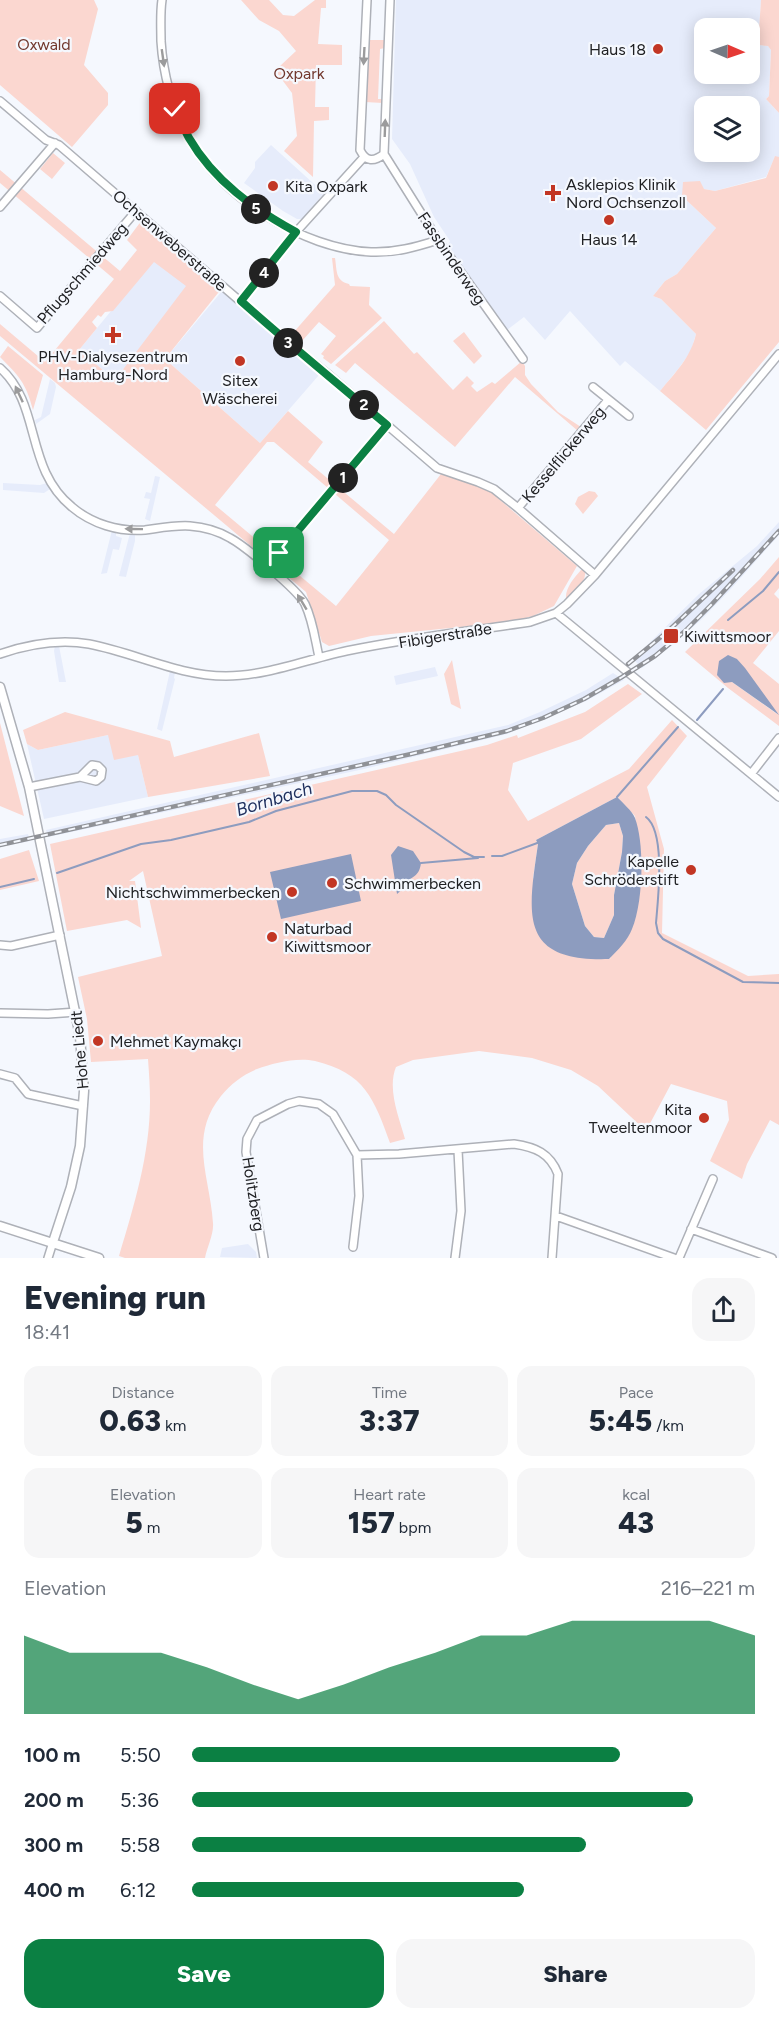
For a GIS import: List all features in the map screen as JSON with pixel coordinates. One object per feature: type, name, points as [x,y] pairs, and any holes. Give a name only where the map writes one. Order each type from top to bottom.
[{"type":"street","points":[[162,0],[162,59],[175,109],[189,138],[220,179],[247,202],[296,232],[334,246],[373,252],[408,249],[438,240]]},
{"type":"street","points":[[367,0],[360,150],[364,157],[374,160],[384,154],[390,0]]},
{"type":"street","name":"Ochsenweberstraße","points":[[0,101],[46,140],[55,143],[136,211],[437,468],[494,489],[595,575]]},
{"type":"street","points":[[0,207],[55,143]]},
{"type":"street","name":"Fassbinderweg","points":[[384,154],[438,240],[523,359]]},
{"type":"street","points":[[241,301],[296,232],[364,157]]},
{"type":"street","name":"Pflugschmiedweg","points":[[0,296],[37,328],[136,211]]},
{"type":"street","name":"Fibigerstraße","points":[[0,654],[21,647],[41,644],[76,643],[97,646],[189,673],[225,676],[267,671],[319,657],[387,644],[530,622],[556,613],[595,575],[779,354]]},
{"type":"street","points":[[0,368],[15,384],[24,402],[40,463],[51,484],[72,507],[97,522],[115,528],[134,530],[190,526],[210,530],[230,538],[295,591],[304,602],[319,657]]},
{"type":"street","name":"Kesselflickerweg","points":[[592,387],[629,416]]},
{"type":"street","name":"Kesselflickerweg","points":[[518,508],[608,400]]},
{"type":"street","points":[[267,567],[387,425]]},
{"type":"street","points":[[556,613],[779,797]]},
{"type":"street","name":"Hohe Liedt","points":[[0,687],[28,787],[40,841],[77,1012],[83,1061],[80,1146],[71,1187],[48,1258]]},
{"type":"street","points":[[751,774],[779,738]]},
{"type":"street","points":[[28,787],[80,777]]},
{"type":"street","points":[[0,945],[11,946],[60,936]]},
{"type":"street","points":[[0,1013],[77,1012]]},
{"type":"street","points":[[0,1074],[15,1078],[28,1094],[83,1106]]},
{"type":"street","name":"Holitzberg","points":[[264,1258],[246,1152],[247,1139],[257,1120],[288,1104],[299,1101],[319,1104],[333,1114],[357,1155],[359,1196],[353,1247]]},
{"type":"street","points":[[357,1155],[390,1155],[514,1144],[540,1150],[555,1165],[558,1174],[552,1258]]},
{"type":"street","points":[[455,1258],[461,1211],[458,1150]]},
{"type":"street","points":[[679,1258],[713,1179]]},
{"type":"street","points":[[556,1216],[674,1258]]},
{"type":"street","points":[[0,1226],[99,1258]]},
{"type":"street","points":[[691,1229],[772,1258]]},
{"type":"shaded area","name":"Asklepios Klinik Nord Ochsenzoll","points":[[396,0],[761,0],[760,18],[694,18],[694,84],[760,84],[760,45],[768,46],[771,50],[769,96],[766,99],[779,113],[779,157],[775,157],[766,177],[715,191],[704,189],[682,196],[716,228],[677,274],[665,281],[653,296],[661,299],[696,334],[691,351],[660,391],[625,361],[620,366],[570,311],[545,340],[524,317],[507,330],[447,246],[450,241],[434,217],[410,164],[392,139]]},
{"type":"shaded area","points":[[271,145],[324,193],[302,219],[297,219],[283,211],[244,183],[255,168],[255,162]]},
{"type":"shaded area","points":[[139,257],[200,273],[115,380],[79,350],[148,266]]},
{"type":"shaded area","points":[[222,291],[319,375],[260,443],[165,359]]},
{"type":"shaded area","points":[[50,379],[56,387],[50,414],[36,424],[35,420],[41,417]]},
{"type":"shaded area","points":[[155,476],[160,477],[150,521],[145,519],[150,499],[144,498],[146,492],[151,493]]},
{"type":"shaded area","points":[[3,483],[40,485],[47,483],[50,489],[44,493],[3,490]]},
{"type":"shaded area","points":[[779,522],[779,535],[702,619],[642,668],[633,659],[699,594],[757,546]]},
{"type":"shaded area","points":[[112,530],[116,530],[116,536],[122,538],[119,550],[113,549],[107,573],[101,574]]},
{"type":"shaded area","points":[[130,533],[135,533],[135,541],[126,577],[119,576]]},
{"type":"shaded area","points":[[55,646],[59,646],[66,682],[59,682]]},
{"type":"shaded area","points":[[435,667],[438,676],[396,685],[394,676]]},
{"type":"shaded area","points":[[170,671],[175,672],[175,679],[162,731],[157,729]]},
{"type":"shaded area","points":[[613,673],[624,680],[586,701],[507,734],[364,769],[48,837],[46,830],[508,725],[586,690]]},
{"type":"shaded area","points":[[108,735],[138,755],[148,797],[44,819],[27,744],[38,750]]},
{"type":"shaded area","points":[[28,834],[30,841],[0,847],[0,839]]},
{"type":"shaded area","points":[[248,1244],[256,1252],[257,1258],[220,1257],[222,1248]]},
{"type":"green space","name":"Oxwald","points":[[0,0],[94,0],[98,9],[84,65],[108,93],[108,105],[72,147],[0,85]]},
{"type":"green space","name":"Oxpark","points":[[241,0],[269,0],[283,15],[294,16],[315,0],[326,0],[326,8],[321,8],[318,44],[342,45],[342,65],[316,65],[315,107],[329,107],[329,120],[314,121],[313,177],[284,151],[297,136],[292,93],[277,73],[280,66],[296,51],[279,31],[259,20]]},
{"type":"green space","points":[[761,0],[779,0],[779,113],[766,99],[769,96],[771,50],[768,46],[760,45]]},
{"type":"green space","points":[[368,40],[386,40],[385,48],[380,49],[378,99],[383,99],[383,103],[365,102]]},
{"type":"green space","points":[[53,153],[65,163],[52,179],[40,169]]},
{"type":"green space","points":[[775,156],[779,157],[779,342],[706,430],[660,391],[686,357],[696,334],[661,299],[653,296],[665,281],[677,274],[716,228],[682,196],[683,182],[700,181],[704,189],[715,191],[766,178]]},
{"type":"green space","points":[[0,170],[120,271],[137,250],[127,240],[142,220],[222,288],[165,359],[260,443],[288,411],[323,442],[308,462],[394,534],[441,474],[486,488],[577,566],[554,606],[533,616],[510,622],[371,636],[329,646],[322,642],[306,592],[0,336],[0,324],[45,362],[114,279],[0,183]],"holes":[[[154,262],[186,286],[115,380],[79,350],[97,328],[92,322],[98,315],[101,317],[105,312],[113,311]],[[267,442],[274,442],[389,540],[336,606],[215,505]]]},
{"type":"green space","points":[[332,258],[335,258],[339,278],[344,283],[350,286],[370,287],[369,305],[382,318],[331,364],[321,354],[336,336],[319,322],[302,341],[293,333],[335,285]]},
{"type":"green space","points":[[384,321],[414,354],[417,352],[453,390],[467,376],[474,383],[471,386],[477,392],[492,382],[495,384],[522,361],[525,366],[525,375],[531,384],[558,412],[581,427],[578,431],[515,377],[455,447],[355,363],[346,373],[335,365]]},
{"type":"green space","points":[[464,332],[482,356],[474,364],[453,341]]},
{"type":"green space","points":[[8,346],[43,375],[33,410],[21,380],[0,357]]},
{"type":"green space","points":[[589,491],[595,492],[598,496],[583,514],[575,504],[578,497]]},
{"type":"green space","points":[[779,557],[779,588],[774,594],[779,599],[779,631],[753,663],[779,684],[779,726],[685,652],[760,579]],"holes":[[[737,659],[777,714],[732,682]]]},
{"type":"green space","points":[[581,570],[585,570],[582,583],[566,599],[568,587]]},
{"type":"green space","points":[[452,660],[461,709],[451,704],[444,674]]},
{"type":"green space","points":[[628,684],[642,694],[581,739],[513,763],[508,790],[528,821],[629,769],[672,720],[687,736],[647,787],[664,849],[662,933],[748,976],[779,974],[779,1125],[770,1120],[747,1164],[742,1179],[710,1161],[729,1120],[727,1101],[671,1084],[646,1131],[598,1086],[571,1070],[532,1058],[479,1051],[413,1060],[396,1067],[393,1094],[405,1139],[390,1143],[379,1113],[365,1090],[356,1081],[332,1066],[315,1061],[293,1060],[263,1067],[242,1077],[221,1096],[211,1111],[205,1127],[203,1142],[213,1227],[205,1258],[125,1258],[119,1256],[135,1199],[147,1141],[150,1101],[148,1059],[91,1062],[87,1019],[78,977],[162,956],[143,871],[129,881],[135,881],[141,928],[127,920],[67,931],[50,844],[487,745],[517,735],[518,738],[585,712]],"holes":[[[617,797],[635,816],[642,866],[610,959],[533,878],[538,844],[536,840]]]},
{"type":"green space","points":[[65,712],[170,741],[174,757],[259,733],[270,776],[148,797],[138,755],[114,760],[108,735],[38,750],[27,744],[23,730]]},
{"type":"green space","points":[[0,723],[24,816],[0,806]]},
{"type":"green space","points":[[619,823],[623,836],[614,895],[614,915],[604,938],[594,937],[585,926],[572,884],[577,863],[588,846],[606,825]]},
{"type":"green space","points":[[29,850],[39,881],[0,890],[0,859]]},
{"type":"water","points":[[728,655],[737,659],[745,668],[779,715],[732,682],[724,683],[717,675],[719,661]]},
{"type":"water","points":[[617,797],[634,815],[641,858],[639,904],[630,933],[609,959],[579,958],[558,952],[544,942],[536,929],[532,912],[532,892],[538,844],[536,840]],"holes":[[[619,823],[623,836],[614,895],[614,915],[604,938],[594,937],[585,926],[572,884],[577,863],[606,825]]]},
{"type":"water","points":[[398,846],[413,851],[421,863],[418,873],[397,894],[391,855]]},
{"type":"water","name":"Schwimmerbecken","points":[[351,854],[361,901],[281,919],[270,872]]},
{"type":"waterway","points":[[728,620],[763,591],[779,572]]},
{"type":"waterway","name":"Bornbach","points":[[697,720],[723,689]]},
{"type":"waterway","name":"Bornbach","points":[[617,797],[678,727]]},
{"type":"waterway","name":"Bornbach","points":[[57,873],[141,844],[171,840],[249,822],[276,811],[352,791],[377,791],[386,795],[396,805],[464,852],[474,857],[484,857]]},
{"type":"waterway","points":[[646,817],[652,825],[658,851],[659,883],[656,923],[658,933],[663,939],[743,982],[779,983]]},
{"type":"waterway","name":"Bornbach","points":[[492,856],[502,856],[540,842]]},
{"type":"waterway","points":[[421,863],[478,858]]},
{"type":"waterway","name":"Bornbach","points":[[0,887],[34,879]]},
{"type":"railway","points":[[0,845],[411,754],[507,731],[543,718],[584,699],[655,656],[712,604],[779,531]]},
{"type":"railway","points":[[628,664],[667,632],[733,570]]},
{"type":"place","name":"Haus 18","points":[[658,49]]},
{"type":"place","name":"Kita Oxpark","points":[[273,186]]},
{"type":"place","name":"Asklepios Klinik Nord Ochsenzoll","points":[[553,193]]},
{"type":"place","name":"Haus 14","points":[[609,220]]},
{"type":"place","name":"PHV-Dialysezentrum Hamburg-Nord","points":[[113,335]]},
{"type":"place","name":"Sitex Wäscherei","points":[[240,361]]},
{"type":"place","name":"Kiwittsmoor","points":[[671,636]]},
{"type":"place","name":"Kapelle Schröderstift","points":[[691,870]]},
{"type":"place","name":"Schwimmerbecken","points":[[332,883]]},
{"type":"place","name":"Nichtschwimmerbecken","points":[[292,892]]},
{"type":"place","name":"Naturbad Kiwittsmoor","points":[[272,937]]},
{"type":"place","name":"Mehmet Kaymakçı","points":[[98,1041]]},
{"type":"place","name":"Kita Tweeltenmoor","points":[[704,1118]]},
{"type":"route","points":[[175,109],[189,138],[220,179],[263,214],[296,232],[241,301],[387,425],[279,553]]}]
